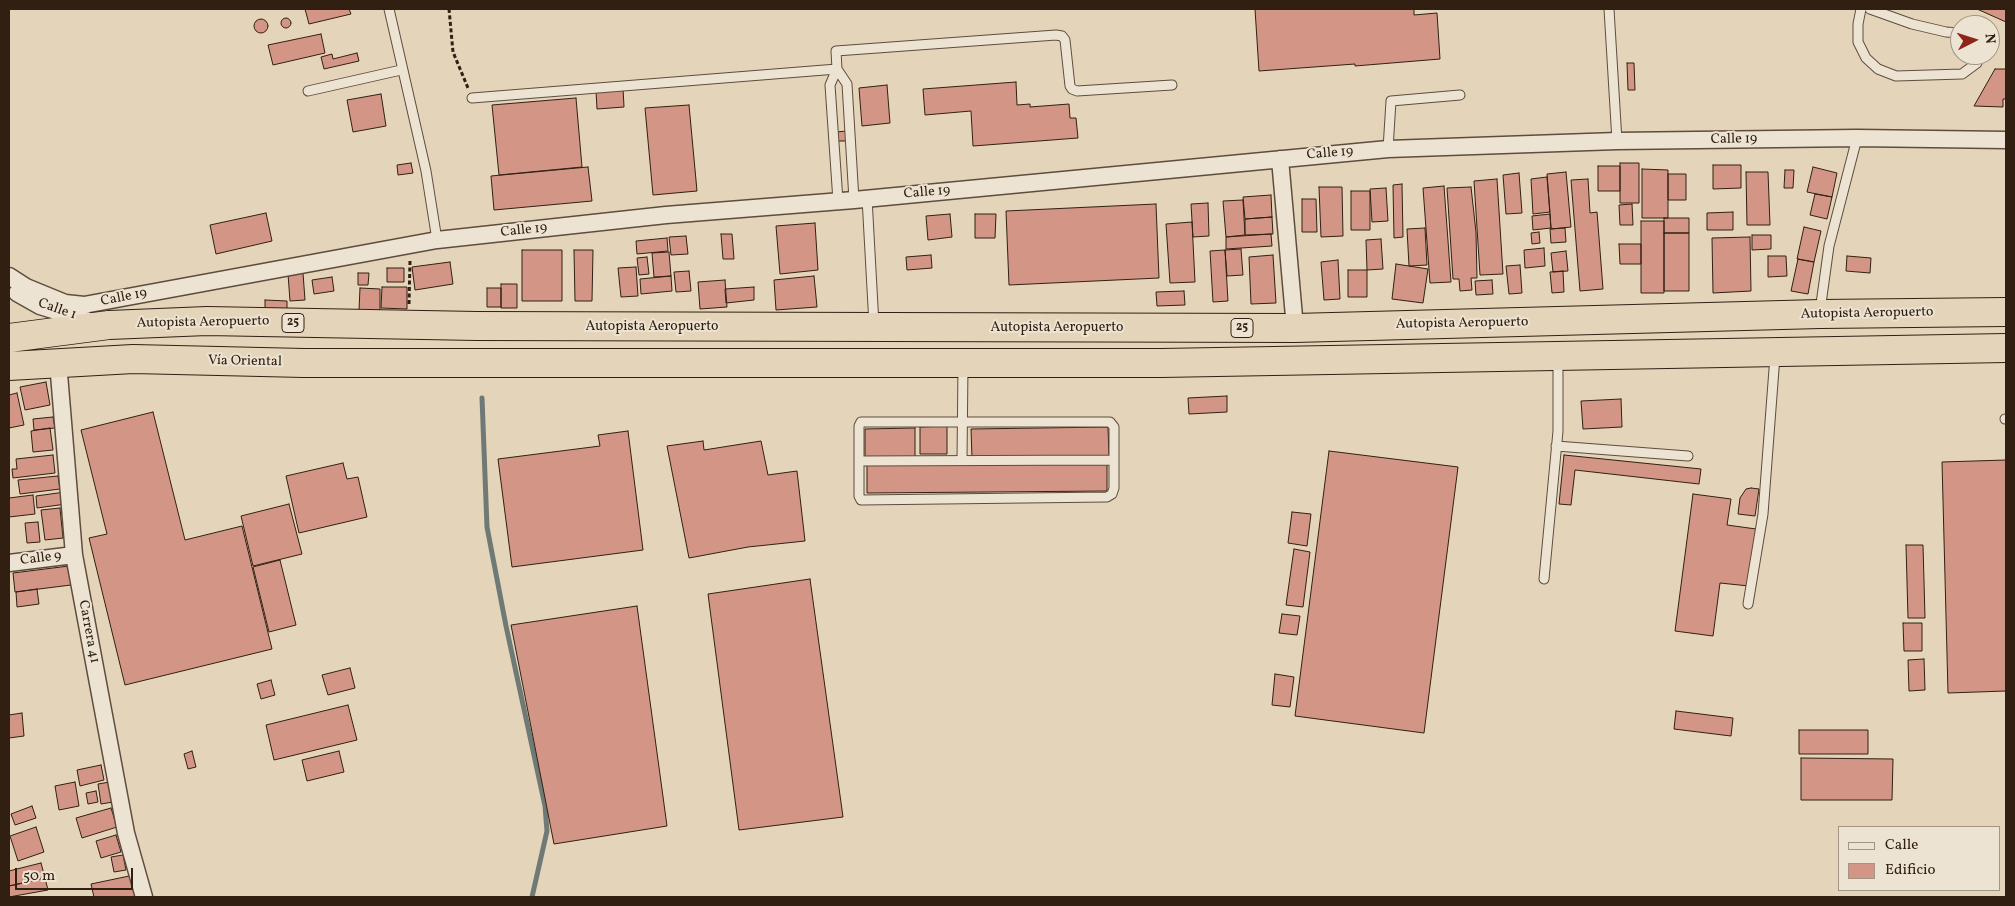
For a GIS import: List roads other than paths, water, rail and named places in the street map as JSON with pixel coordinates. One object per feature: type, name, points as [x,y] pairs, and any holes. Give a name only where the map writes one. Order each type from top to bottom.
[{"type":"highway","name":"Autopista Aeropuerto","points":[[109,325],[207,321],[409,325],[874,328],[1295,328],[1820,314],[2006,312]]},
{"type":"highway","name":"25","points":[[9,338],[109,325]]},
{"type":"highway","points":[[963,363],[1161,363],[2006,348]]},
{"type":"highway","name":"Vía Oriental","points":[[9,366],[133,359],[304,363],[963,363]]},
{"type":"street","name":"Calle 19","points":[[9,276],[26,287],[65,303],[84,305],[437,240],[666,215],[853,200],[1388,149],[1617,141],[1857,138],[2006,140]]},
{"type":"street","points":[[1280,159],[1295,328]]},
{"type":"street","name":"Calle 1","points":[[9,289],[47,308],[109,325]]},
{"type":"street","name":"Carrera 41","points":[[58,362],[74,556],[126,833],[144,897]]},
{"type":"street","name":"Calle 9","points":[[9,563],[74,556]]},
{"type":"lane","points":[[389,9],[401,70],[426,171],[437,240]]},
{"type":"lane","points":[[1609,9],[1617,141]]},
{"type":"lane","points":[[1861,9],[1858,24],[1858,42],[1866,58],[1878,69],[1896,76],[1962,74],[1974,65]]},
{"type":"lane","points":[[1870,9],[1912,24],[1950,32]]},
{"type":"lane","points":[[874,328],[853,200],[830,85],[837,69],[836,51],[1056,35],[1062,36],[1065,40],[1070,86],[1072,89],[1077,91],[1172,85]]},
{"type":"lane","points":[[472,98],[837,69]]},
{"type":"lane","points":[[837,69],[847,84],[853,200]]},
{"type":"lane","points":[[308,91],[401,70]]},
{"type":"lane","points":[[1388,149],[1391,101],[1460,94]]},
{"type":"lane","points":[[1820,314],[1829,246],[1857,138]]},
{"type":"lane","points":[[1748,604],[1763,514],[1773,404],[1775,353]]},
{"type":"lane","points":[[1544,579],[1556,446],[1558,357]]},
{"type":"lane","points":[[962,460],[963,363]]},
{"type":"lane","points":[[861,422],[962,423],[1110,422],[1114,427],[1114,488],[1112,494],[1107,497],[861,500],[859,496],[859,426],[861,422]]},
{"type":"lane","points":[[1556,446],[1688,456]]},
{"type":"lane","points":[[859,461],[1114,460]]},
{"type":"waterway","points":[[482,398],[487,527],[506,626],[545,806],[547,831],[532,897]]}]
